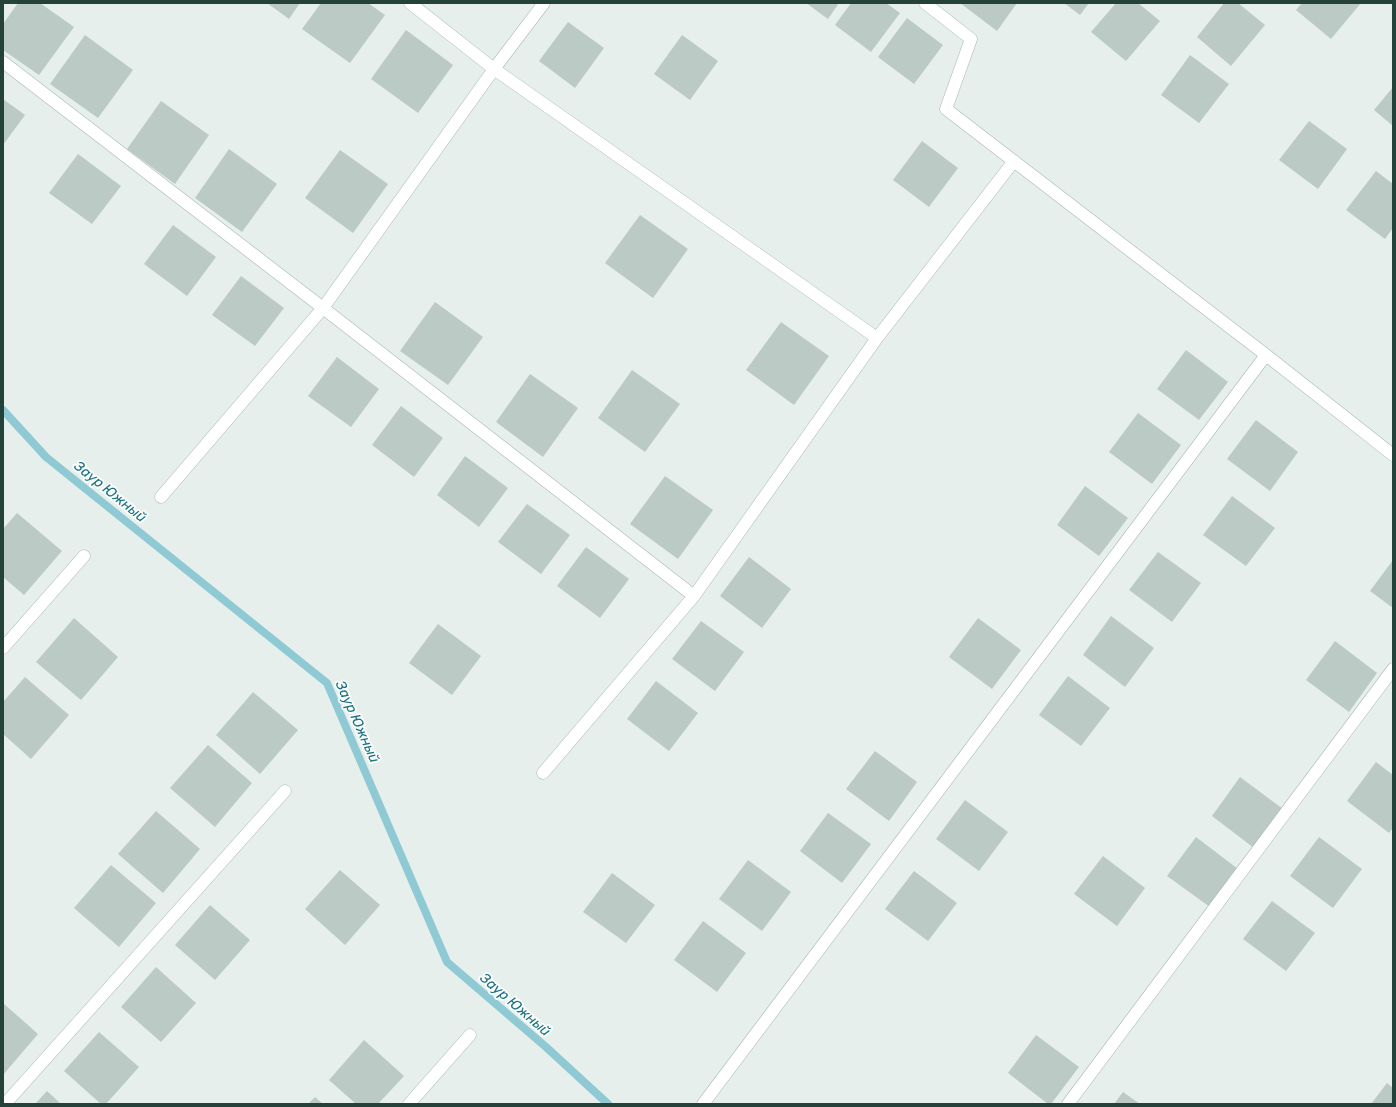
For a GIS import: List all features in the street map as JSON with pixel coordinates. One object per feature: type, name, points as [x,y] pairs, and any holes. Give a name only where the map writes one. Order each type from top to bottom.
[{"type":"street","points":[[410,3],[494,68],[877,338]]},
{"type":"street","points":[[161,497],[323,308],[494,68],[544,3]]},
{"type":"street","points":[[925,3],[971,40],[946,109],[1266,355],[1393,455]]},
{"type":"street","points":[[3,62],[694,596]]},
{"type":"street","points":[[544,773],[694,596],[877,338],[1014,161]]},
{"type":"street","points":[[703,1104],[1266,355]]},
{"type":"street","points":[[3,648],[84,556]]},
{"type":"street","points":[[1068,1104],[1393,669]]},
{"type":"street","points":[[5,1104],[285,791]]},
{"type":"street","points":[[409,1104],[470,1035]]},
{"type":"building","points":[[18,3],[40,3],[74,27],[39,75],[3,50],[3,24]]},
{"type":"building","points":[[267,3],[300,3],[289,19]]},
{"type":"building","points":[[321,3],[368,3],[385,15],[350,63],[302,29]]},
{"type":"building","points":[[806,3],[839,3],[828,19]]},
{"type":"building","points":[[851,3],[886,3],[900,13],[871,52],[835,25]]},
{"type":"building","points":[[960,3],[1017,3],[997,31]]},
{"type":"building","points":[[1064,3],[1089,3],[1080,15]]},
{"type":"building","points":[[1116,3],[1138,3],[1160,21],[1126,61],[1091,32]]},
{"type":"building","points":[[1224,3],[1238,3],[1265,25],[1231,66],[1197,37]]},
{"type":"building","points":[[1302,3],[1361,3],[1331,39],[1296,10]]},
{"type":"building","points":[[907,18],[943,45],[914,84],[878,57]]},
{"type":"building","points":[[568,22],[604,48],[575,88],[539,61]]},
{"type":"building","points":[[406,30],[453,65],[418,113],[371,79]]},
{"type":"building","points":[[85,35],[133,70],[98,118],[50,84]]},
{"type":"building","points":[[682,35],[718,61],[690,100],[654,74]]},
{"type":"building","points":[[1190,55],[1229,84],[1199,123],[1161,95]]},
{"type":"building","points":[[1393,87],[1393,126],[1374,110]]},
{"type":"building","points":[[3,99],[25,115],[3,145]]},
{"type":"building","points":[[161,101],[209,135],[175,184],[127,149]]},
{"type":"building","points":[[1309,121],[1347,149],[1318,189],[1279,160]]},
{"type":"building","points":[[922,141],[958,168],[929,207],[893,180]]},
{"type":"building","points":[[229,149],[277,184],[242,232],[195,198]]},
{"type":"building","points":[[340,150],[388,184],[353,233],[305,198]]},
{"type":"building","points":[[78,154],[121,186],[92,224],[49,193]]},
{"type":"building","points":[[1376,171],[1393,184],[1393,228],[1385,239],[1346,210]]},
{"type":"building","points":[[640,215],[688,249],[653,298],[605,263]]},
{"type":"building","points":[[173,225],[216,257],[187,296],[144,264]]},
{"type":"building","points":[[241,276],[284,308],[255,346],[212,315]]},
{"type":"building","points":[[435,302],[483,337],[448,385],[400,351]]},
{"type":"building","points":[[781,322],[829,356],[794,405],[746,370]]},
{"type":"building","points":[[1186,350],[1228,382],[1199,420],[1157,389]]},
{"type":"building","points":[[337,357],[379,389],[351,427],[308,396]]},
{"type":"building","points":[[632,370],[680,404],[645,452],[598,418]]},
{"type":"building","points":[[530,374],[578,408],[543,457],[496,422]]},
{"type":"building","points":[[401,406],[443,438],[414,477],[372,445]]},
{"type":"building","points":[[1138,413],[1181,445],[1152,484],[1109,452]]},
{"type":"building","points":[[1256,420],[1298,452],[1270,491],[1227,459]]},
{"type":"building","points":[[465,456],[508,488],[479,527],[437,495]]},
{"type":"building","points":[[665,476],[713,510],[678,559],[630,524]]},
{"type":"building","points":[[1085,486],[1128,518],[1099,556],[1057,525]]},
{"type":"building","points":[[1232,496],[1275,528],[1246,566],[1203,535]]},
{"type":"building","points":[[527,504],[570,535],[541,574],[498,542]]},
{"type":"building","points":[[17,513],[62,551],[24,595],[3,577],[3,529]]},
{"type":"building","points":[[586,547],[629,579],[600,618],[557,586]]},
{"type":"building","points":[[1158,552],[1201,583],[1172,622],[1129,590]]},
{"type":"building","points":[[749,557],[791,589],[762,628],[720,596]]},
{"type":"building","points":[[1393,560],[1393,608],[1370,591]]},
{"type":"building","points":[[1111,616],[1154,648],[1125,687],[1083,655]]},
{"type":"building","points":[[74,618],[118,657],[81,700],[36,662]]},
{"type":"building","points":[[978,618],[1021,650],[992,689],[949,657]]},
{"type":"building","points":[[701,621],[744,652],[715,691],[672,659]]},
{"type":"building","points":[[438,624],[481,656],[452,695],[409,663]]},
{"type":"building","points":[[1335,641],[1377,673],[1349,712],[1306,680]]},
{"type":"building","points":[[1068,676],[1110,708],[1081,746],[1039,715]]},
{"type":"building","points":[[25,677],[69,715],[31,759],[3,734],[3,702]]},
{"type":"building","points":[[656,681],[698,713],[669,751],[627,719]]},
{"type":"building","points":[[253,692],[298,730],[260,774],[216,735]]},
{"type":"building","points":[[208,745],[252,783],[215,827],[170,788]]},
{"type":"building","points":[[875,751],[917,782],[889,821],[846,789]]},
{"type":"building","points":[[1376,762],[1393,775],[1393,828],[1389,833],[1347,801]]},
{"type":"building","points":[[1240,777],[1283,809],[1254,848],[1212,816]]},
{"type":"building","points":[[965,800],[1008,832],[979,871],[936,839]]},
{"type":"building","points":[[156,811],[200,849],[163,893],[118,854]]},
{"type":"building","points":[[828,813],[871,844],[842,883],[800,851]]},
{"type":"building","points":[[1196,837],[1238,869],[1210,907],[1167,876]]},
{"type":"building","points":[[1319,837],[1362,869],[1333,908],[1290,876]]},
{"type":"building","points":[[1103,856],[1145,888],[1117,926],[1074,894]]},
{"type":"building","points":[[748,860],[791,892],[762,931],[719,899]]},
{"type":"building","points":[[111,865],[156,903],[119,947],[74,908]]},
{"type":"building","points":[[340,870],[380,905],[345,945],[305,909]]},
{"type":"building","points":[[914,871],[957,903],[928,941],[885,909]]},
{"type":"building","points":[[612,873],[655,905],[626,943],[583,912]]},
{"type":"building","points":[[1272,901],[1315,933],[1286,971],[1243,939]]},
{"type":"building","points":[[210,905],[250,940],[215,980],[175,945]]},
{"type":"building","points":[[703,921],[746,953],[717,992],[674,960]]},
{"type":"building","points":[[156,967],[196,1003],[161,1042],[121,1007]]},
{"type":"building","points":[[3,1003],[38,1034],[3,1075]]},
{"type":"building","points":[[99,1032],[139,1067],[106,1104],[101,1104],[64,1071]]},
{"type":"building","points":[[1036,1035],[1079,1067],[1051,1104],[1048,1104],[1008,1073]]},
{"type":"building","points":[[364,1040],[404,1076],[378,1104],[356,1104],[329,1080]]},
{"type":"building","points":[[1387,1083],[1393,1088],[1393,1104],[1371,1104]]},
{"type":"building","points":[[47,1091],[61,1104],[35,1104]]},
{"type":"building","points":[[1123,1092],[1140,1104],[1114,1104]]},
{"type":"building","points":[[315,1097],[323,1104],[308,1104]]},
{"type":"waterway","name":"Заур Южный","points":[[3,410],[46,457],[327,683],[447,962],[546,1047],[608,1104]]}]
